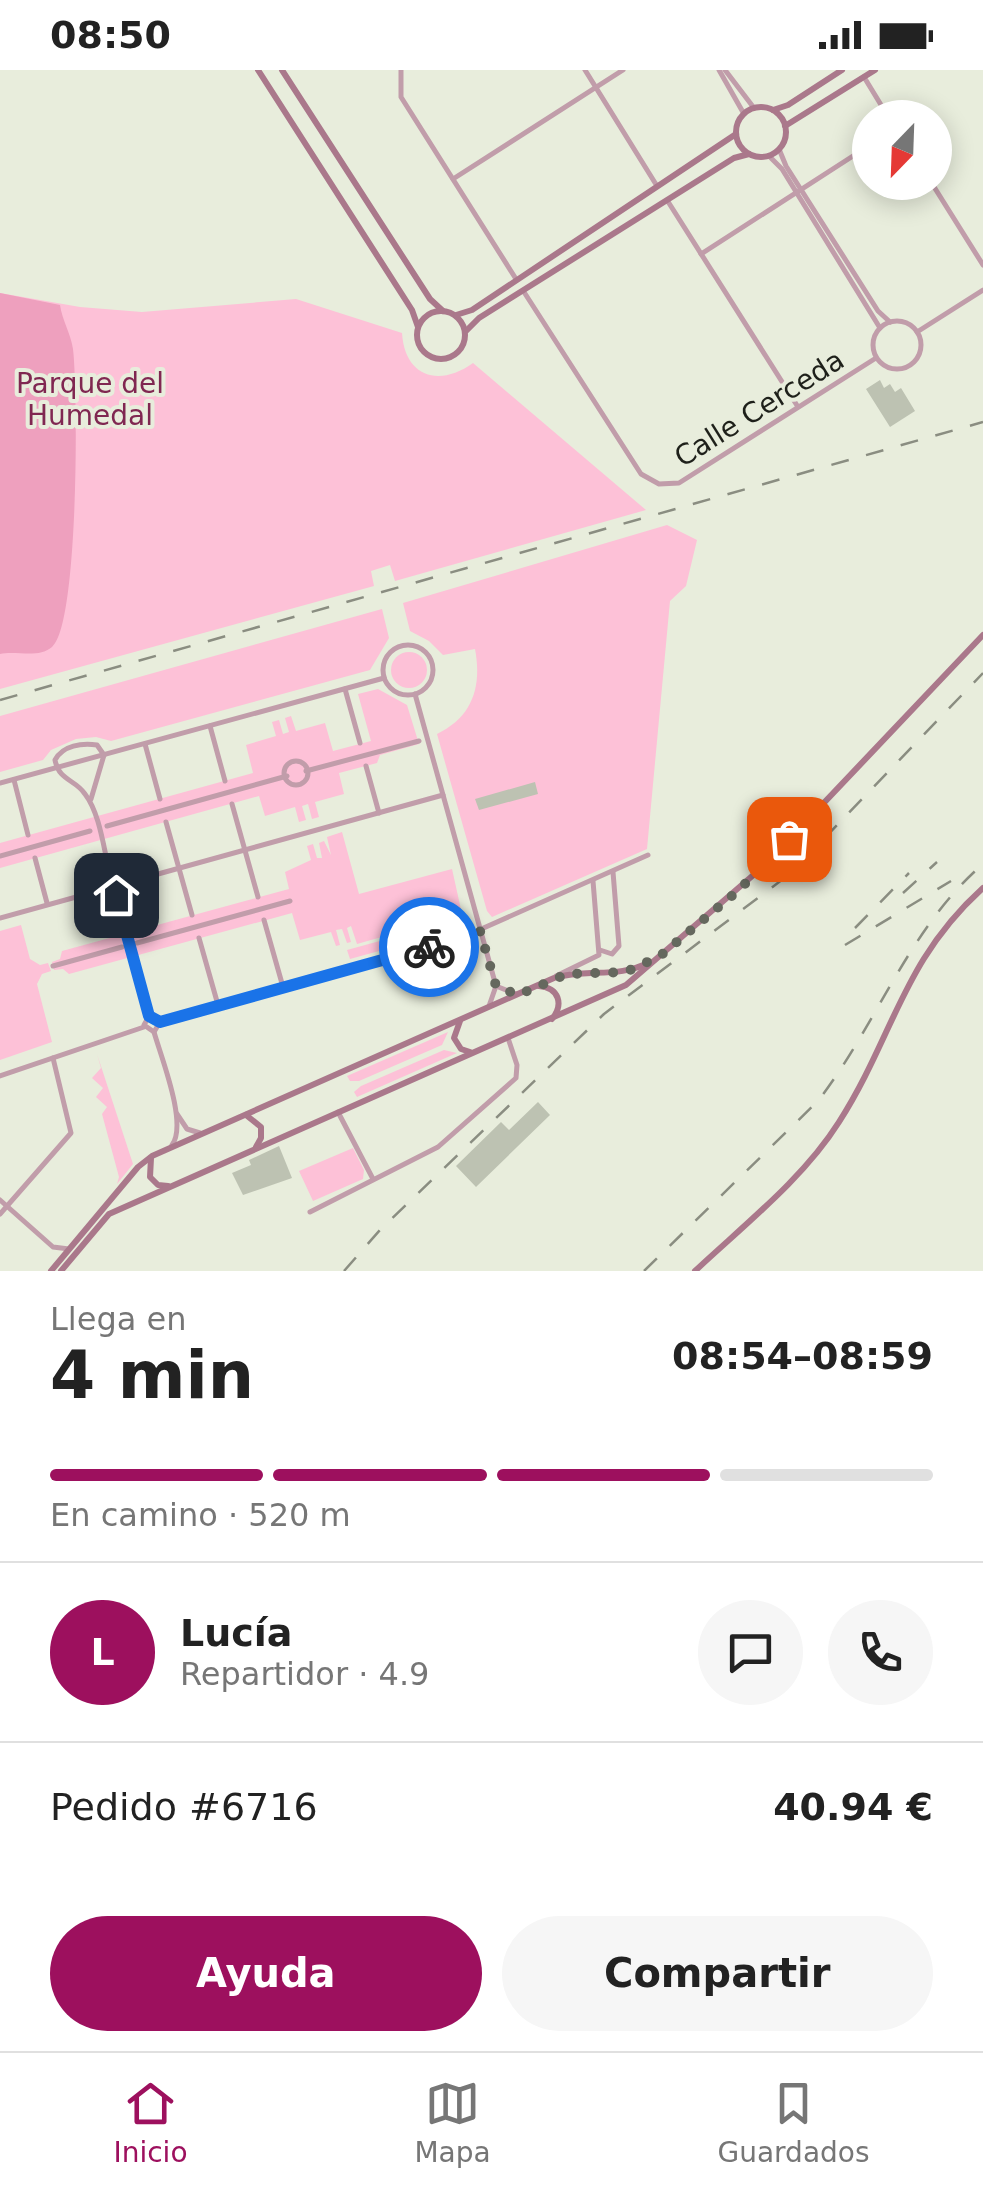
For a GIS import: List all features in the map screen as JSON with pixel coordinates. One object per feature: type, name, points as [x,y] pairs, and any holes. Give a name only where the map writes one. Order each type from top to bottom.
[{"type":"main road","points":[[258,70],[412,310],[422,350],[443,360],[458,353],[466,331],[479,318],[734,158],[749,154],[769,156],[779,149],[785,138],[785,126],[772,110]]},
{"type":"main road","points":[[282,70],[430,299],[442,310],[456,315],[472,310],[736,134],[744,114],[754,108],[772,110],[788,105],[842,70]]},
{"type":"main road","points":[[785,126],[875,70]]},
{"type":"main road","points":[[736,134],[749,154]]},
{"type":"main road","points":[[418,327],[425,316],[442,310]]},
{"type":"main road","points":[[456,315],[466,331]]},
{"type":"main road","points":[[51,1271],[109,1214],[610,994],[660,956],[765,864],[983,635]]},
{"type":"main road","points":[[695,1271],[803,1167],[833,1132],[922,958],[958,911],[983,888]]},
{"type":"main road","points":[[59,1267],[69,1249],[138,1167],[170,1146],[554,978],[578,972],[626,972],[660,956]]},
{"type":"main road","points":[[538,986],[548,987],[558,997],[559,1007],[551,1020]]},
{"type":"main road","points":[[461,1020],[454,1030],[455,1042],[466,1052],[475,1052]]},
{"type":"main road","points":[[244,1114],[261,1127],[262,1138],[255,1148]]},
{"type":"main road","points":[[152,1156],[147,1166],[150,1177],[158,1185],[169,1186]]},
{"type":"street","points":[[401,70],[401,97],[516,279]]},
{"type":"street","points":[[584,70],[657,186]]},
{"type":"street","points":[[452,179],[623,70]]},
{"type":"street","points":[[722,70],[754,108]]},
{"type":"street","points":[[722,70],[744,114]]},
{"type":"street","points":[[864,77],[879,100]]},
{"type":"street","points":[[779,149],[798,191],[880,328],[890,322],[905,323],[917,332]]},
{"type":"street","points":[[769,156],[798,191],[878,311],[890,322]]},
{"type":"street","points":[[701,254],[852,156]]},
{"type":"street","points":[[667,200],[798,407]]},
{"type":"street","points":[[942,200],[983,265]]},
{"type":"street","name":"Calle Cerceda","points":[[880,328],[872,342],[876,358],[892,369],[907,367],[920,352],[917,332],[983,290]]},
{"type":"street","name":"Calle Cerceda","points":[[524,292],[641,474],[670,486],[876,358]]},
{"type":"street","points":[[407,645],[418,646],[431,658],[434,673],[428,686],[415,694],[396,692],[384,678],[383,666],[391,651],[407,645]]},
{"type":"street","points":[[0,784],[384,678]]},
{"type":"street","points":[[345,688],[360,744]]},
{"type":"street","points":[[415,694],[496,986],[488,1008]]},
{"type":"street","points":[[210,726],[225,781]]},
{"type":"street","points":[[306,771],[419,741]]},
{"type":"street","points":[[145,744],[160,798]]},
{"type":"street","points":[[104,755],[97,745],[74,746],[58,754],[57,768],[62,778],[76,786],[91,804],[111,878],[105,889]]},
{"type":"street","points":[[91,804],[104,755]]},
{"type":"street","points":[[304,761],[306,771],[309,780],[289,786],[284,766],[304,761]]},
{"type":"street","points":[[366,766],[379,813]]},
{"type":"street","points":[[107,826],[287,776]]},
{"type":"street","points":[[14,780],[28,835]]},
{"type":"street","points":[[76,786],[96,780]]},
{"type":"street","points":[[111,878],[122,884],[443,795]]},
{"type":"street","points":[[232,804],[258,897]]},
{"type":"street","points":[[166,822],[192,915]]},
{"type":"street","points":[[0,856],[90,831]]},
{"type":"street","points":[[170,1146],[178,1136],[176,1113],[154,1032],[160,1022],[480,931],[648,855]]},
{"type":"street","points":[[34,858],[48,905]]},
{"type":"street","points":[[599,947],[608,954],[619,947],[613,872]]},
{"type":"street","points":[[554,978],[598,957],[593,881]]},
{"type":"street","points":[[122,884],[116,895],[149,1016],[144,1027]]},
{"type":"street","points":[[0,918],[105,889],[116,895]]},
{"type":"street","points":[[137,943],[290,901]]},
{"type":"street","points":[[264,920],[283,988]]},
{"type":"street","points":[[199,938],[218,1006]]},
{"type":"street","points":[[53,966],[122,947]]},
{"type":"street","points":[[496,986],[518,995]]},
{"type":"street","points":[[149,1016],[160,1022]]},
{"type":"street","points":[[0,1076],[144,1027],[154,1032]]},
{"type":"street","points":[[310,1212],[438,1147],[514,1080],[518,1070],[508,1038]]},
{"type":"street","points":[[0,1214],[72,1133],[52,1058]]},
{"type":"street","points":[[338,1112],[373,1178]]},
{"type":"street","points":[[176,1113],[187,1129],[200,1133]]},
{"type":"street","points":[[0,1200],[53,1247],[59,1267]]},
{"type":"street","points":[[53,1247],[69,1249]]},
{"type":"green space","name":"Parque del Humedal","points":[[0,293],[80,307],[142,312],[296,299],[402,333],[417,369],[426,374],[448,375],[473,363],[646,510],[395,581],[390,565],[371,571],[374,586],[0,689]]},
{"type":"green space","points":[[667,525],[697,540],[686,586],[670,601],[647,849],[492,917],[487,911],[437,734],[459,719],[472,699],[477,676],[475,649],[443,655],[429,641],[410,631],[403,603]]},
{"type":"green space","points":[[382,609],[389,638],[370,670],[111,741],[96,737],[76,739],[51,750],[43,760],[0,772],[0,716]]},
{"type":"green space","points":[[409,652],[421,658],[427,670],[421,682],[409,688],[397,682],[391,670],[397,658]]},
{"type":"green space","points":[[378,689],[407,705],[419,744],[380,755],[377,763],[339,773],[344,794],[315,802],[319,817],[312,819],[308,804],[302,806],[306,820],[299,822],[295,807],[265,816],[259,796],[0,868],[0,843],[253,773],[246,745],[276,736],[272,722],[279,720],[283,734],[289,732],[285,718],[291,716],[296,731],[325,723],[333,751],[371,741],[358,694]]},
{"type":"green space","points":[[342,832],[359,894],[452,869],[462,914],[357,944],[351,926],[347,928],[351,942],[347,943],[342,929],[336,930],[340,945],[336,946],[331,932],[300,940],[292,913],[69,974],[63,969],[54,970],[52,962],[60,959],[62,951],[289,889],[285,872],[311,860],[307,846],[313,844],[317,858],[322,858],[319,843],[324,841],[331,855],[327,837]]},
{"type":"green space","points":[[467,917],[462,928],[350,959],[347,950]]},
{"type":"green space","points":[[21,925],[30,959],[40,965],[48,963],[51,971],[42,974],[37,984],[52,1042],[0,1060],[0,931]]},
{"type":"green space","points":[[448,1032],[442,1045],[359,1081],[350,1081],[347,1076]]},
{"type":"green space","points":[[444,1050],[457,1053],[357,1097],[354,1092],[361,1086]]},
{"type":"green space","points":[[97,1054],[133,1164],[117,1184],[119,1177],[102,1114],[107,1107],[96,1097],[103,1088],[92,1078],[101,1068]]},
{"type":"green space","points":[[353,1148],[364,1170],[363,1179],[313,1201],[299,1171]]},
{"type":"shaded area","points":[[0,293],[60,305],[73,349],[75,505],[67,597],[61,630],[52,647],[34,653],[0,654]]},
{"type":"building","points":[[880,380],[884,388],[890,384],[895,392],[901,388],[915,411],[890,427],[866,389]]},
{"type":"building","points":[[535,782],[538,794],[479,810],[475,799]]},
{"type":"building","points":[[538,1102],[550,1115],[476,1187],[456,1166],[501,1122],[509,1130]]},
{"type":"building","points":[[279,1146],[292,1178],[243,1195],[232,1173]]},
{"type":"railway","points":[[0,700],[983,422]]},
{"type":"railway","points":[[344,1271],[380,1230],[604,1014],[791,873],[983,673]]},
{"type":"railway","points":[[903,893],[937,862]]},
{"type":"railway","points":[[644,1271],[818,1101],[934,917],[983,864]]},
{"type":"railway","points":[[855,928],[909,873]]},
{"type":"railway","points":[[845,945],[951,881]]},
{"type":"way so far","points":[[429,947],[480,931],[496,986],[518,995],[578,972],[626,972],[660,956],[740,889],[789,839]]},
{"type":"route","points":[[116,895],[149,1016],[160,1022],[429,947]]}]
